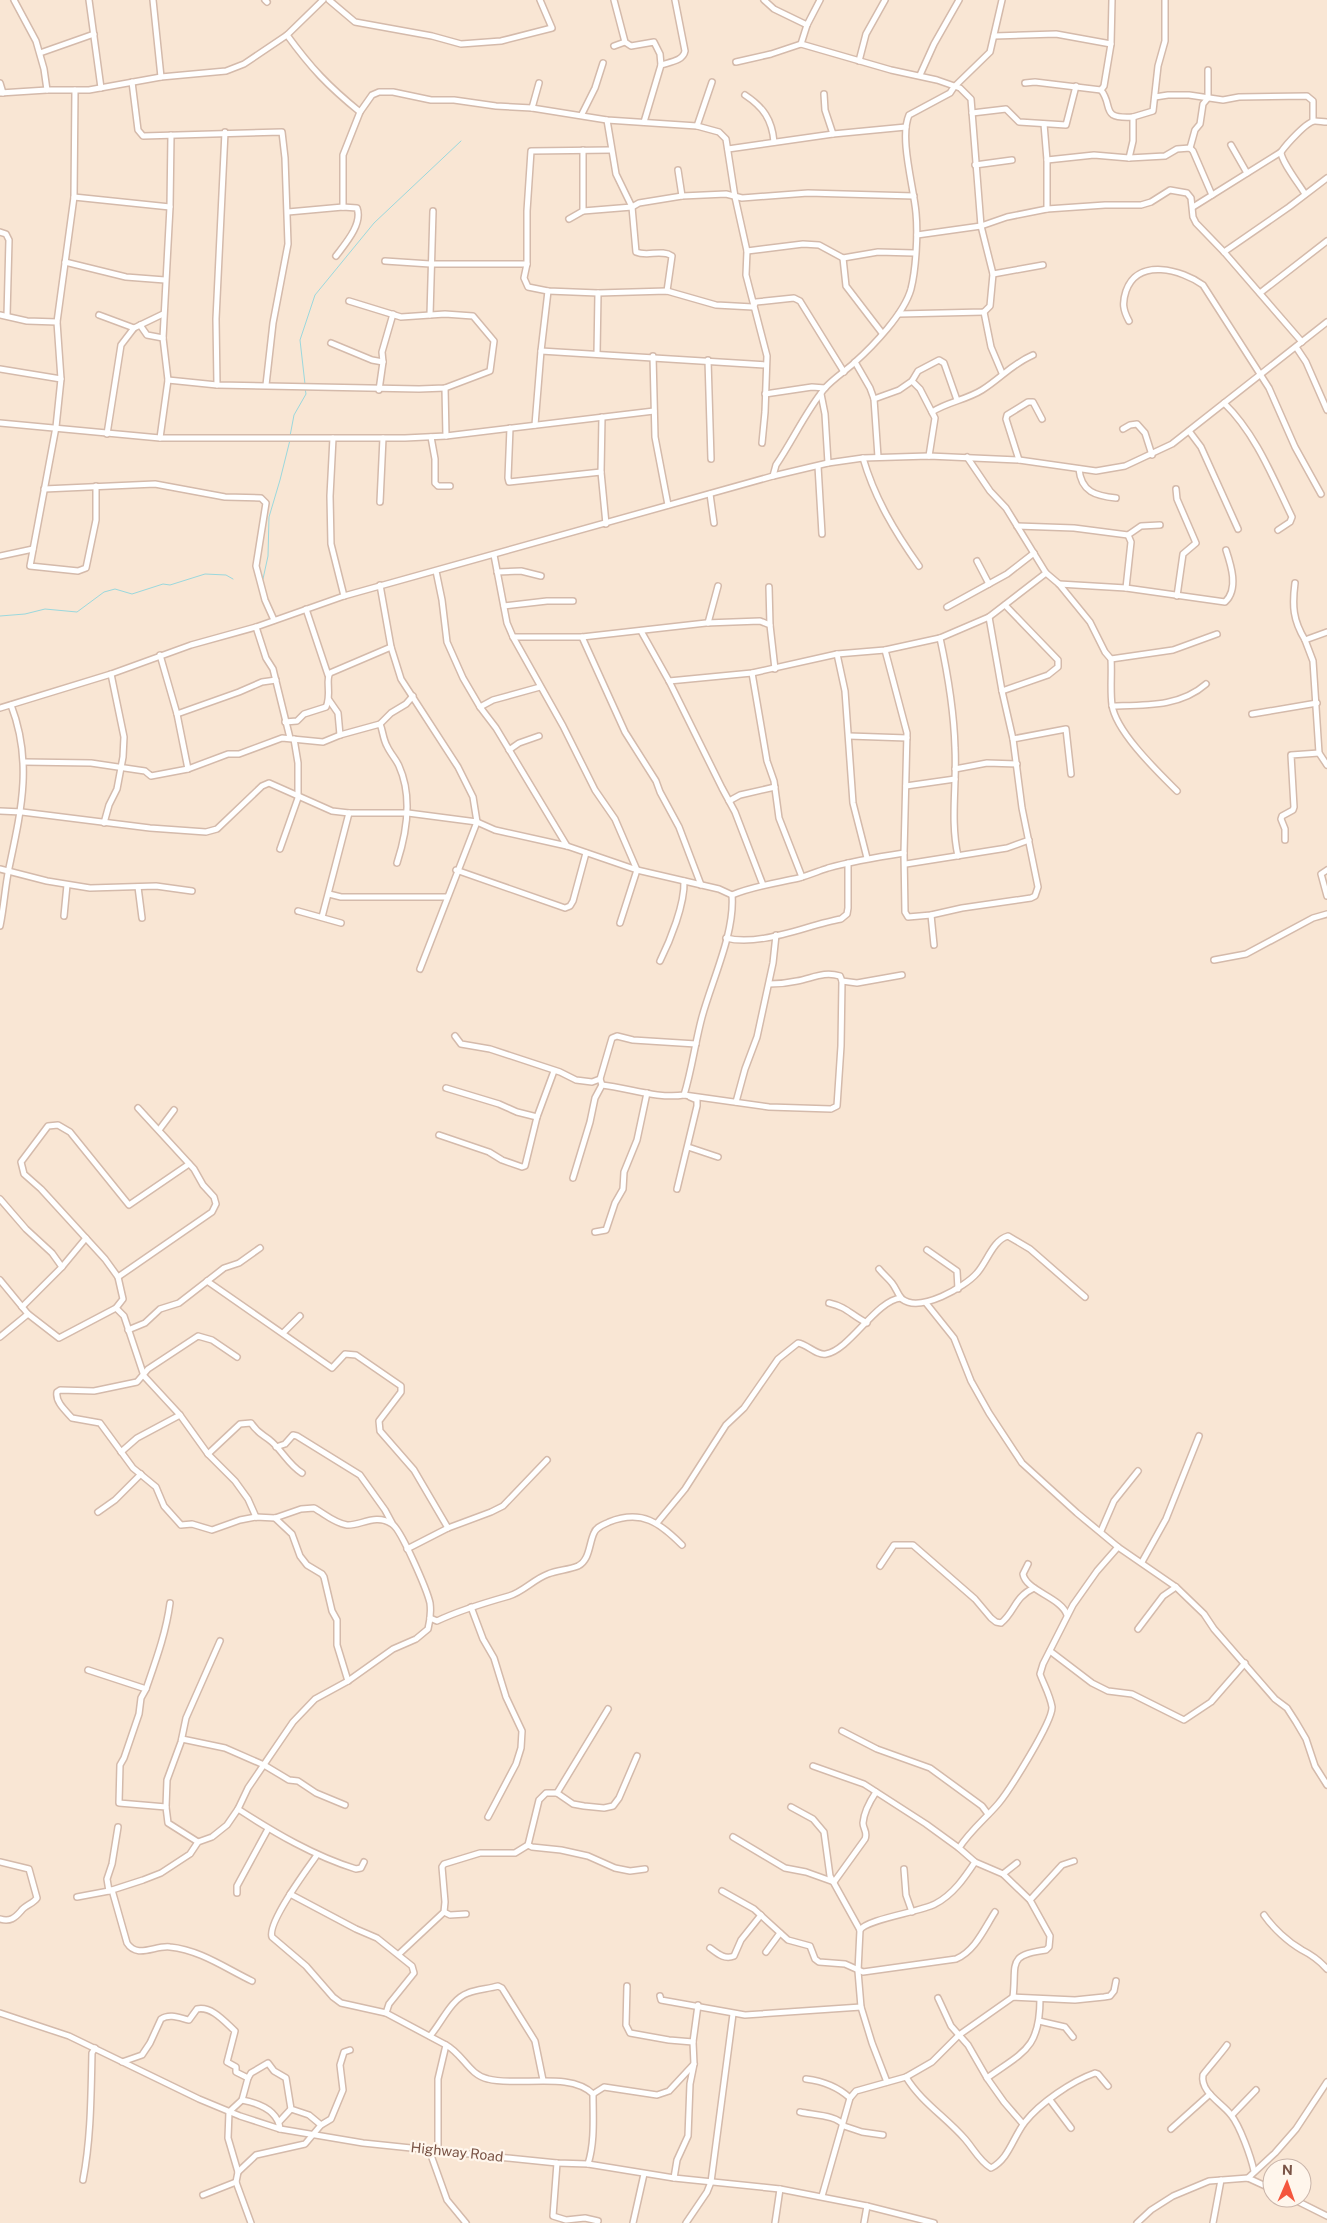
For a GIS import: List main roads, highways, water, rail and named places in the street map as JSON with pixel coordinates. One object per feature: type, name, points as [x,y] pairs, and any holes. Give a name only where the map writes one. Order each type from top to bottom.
[{"type":"waterway","points":[[305,384],[300,340],[315,295],[374,223],[461,141]]},
{"type":"waterway","points":[[290,436],[294,415],[306,394],[305,388]]},
{"type":"waterway","points":[[263,579],[268,556],[269,517],[290,440]]},
{"type":"waterway","points":[[0,616],[25,614],[45,609],[77,612],[104,592],[115,589],[132,594],[205,574],[226,575],[233,579]]}]
